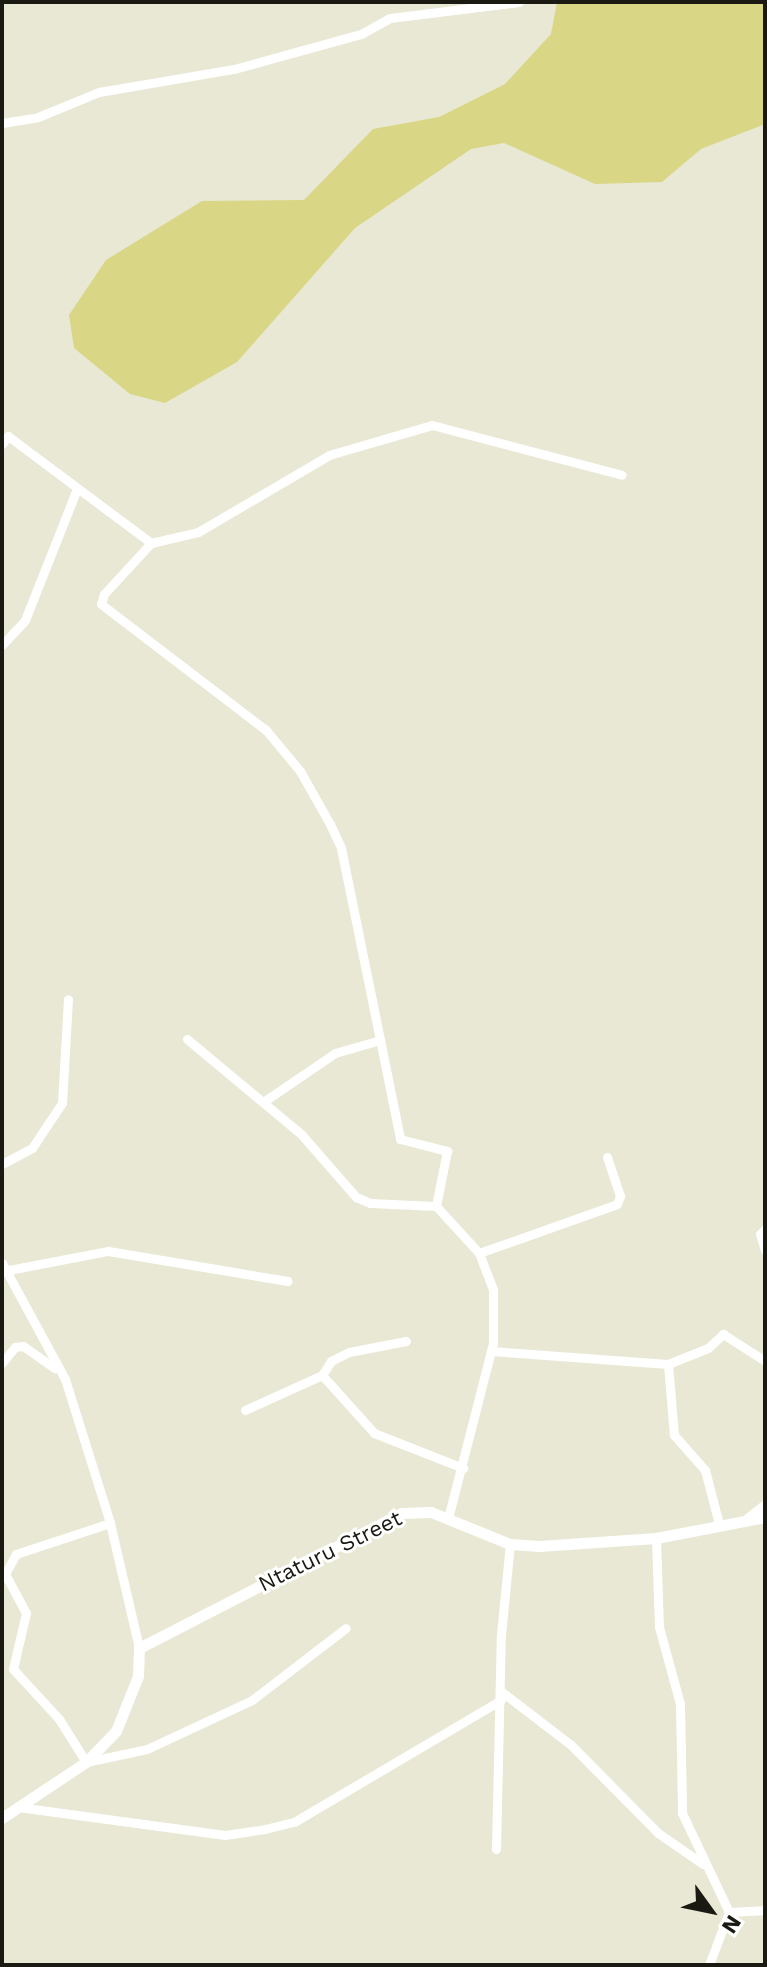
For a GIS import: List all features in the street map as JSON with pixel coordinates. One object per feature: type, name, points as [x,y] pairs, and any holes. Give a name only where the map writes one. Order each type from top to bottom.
[{"type":"street","points":[[2,123],[38,117],[99,92],[234,69],[361,34],[390,18],[519,2]]},
{"type":"street","points":[[436,1206],[447,1151],[400,1139],[341,848],[300,771],[266,730],[101,604],[104,594],[151,543],[198,532],[329,455],[432,425],[622,475]]},
{"type":"street","points":[[4,437],[151,543]]},
{"type":"street","points":[[2,645],[25,620],[76,491]]},
{"type":"street","points":[[2,1164],[32,1148],[62,1103],[68,999]]},
{"type":"street","points":[[187,1039],[301,1134],[356,1197],[370,1203],[436,1206],[479,1253],[493,1290],[491,1351],[448,1518]]},
{"type":"street","points":[[263,1102],[335,1053],[380,1040]]},
{"type":"street","points":[[479,1253],[617,1204],[620,1196],[607,1157]]},
{"type":"street","points":[[765,1229],[760,1234],[765,1250]]},
{"type":"street","points":[[2,1818],[86,1762],[124,1715],[138,1676],[139,1648],[110,1523],[65,1379],[6,1267],[108,1251],[288,1281]]},
{"type":"street","points":[[491,1351],[668,1364],[708,1348],[723,1334],[765,1361]]},
{"type":"street","points":[[245,1410],[322,1375],[331,1361],[349,1352],[406,1341]]},
{"type":"street","points":[[2,1363],[15,1347],[23,1346],[41,1355],[65,1379]]},
{"type":"street","points":[[668,1364],[674,1435],[705,1470],[719,1524]]},
{"type":"street","points":[[322,1375],[374,1433],[463,1468]]},
{"type":"street","points":[[747,1518],[765,1504]]},
{"type":"street","name":"Ntaturu Street","points":[[139,1648],[402,1513],[415,1510],[448,1518],[510,1544],[656,1538],[747,1518],[765,1517]]},
{"type":"street","points":[[86,1762],[59,1719],[13,1669],[26,1613],[3,1573],[16,1554],[110,1523]]},
{"type":"street","points":[[656,1538],[659,1627],[680,1704],[682,1813],[704,1864],[722,1889],[729,1912],[709,1965]]},
{"type":"street","points":[[496,1849],[502,1696],[501,1635],[510,1544]]},
{"type":"street","points":[[86,1762],[147,1749],[252,1700],[346,1628]]},
{"type":"street","points":[[502,1696],[571,1745],[658,1833],[704,1864]]},
{"type":"street","points":[[18,1807],[225,1835],[265,1829],[294,1822],[502,1696]]},
{"type":"street","points":[[729,1912],[765,1910]]},
{"type":"shaded area","points":[[557,2],[765,2],[765,124],[701,149],[662,182],[595,184],[504,143],[471,149],[355,228],[237,362],[165,403],[130,394],[74,348],[69,315],[106,260],[202,201],[304,200],[373,129],[439,117],[505,84],[551,34]]}]
